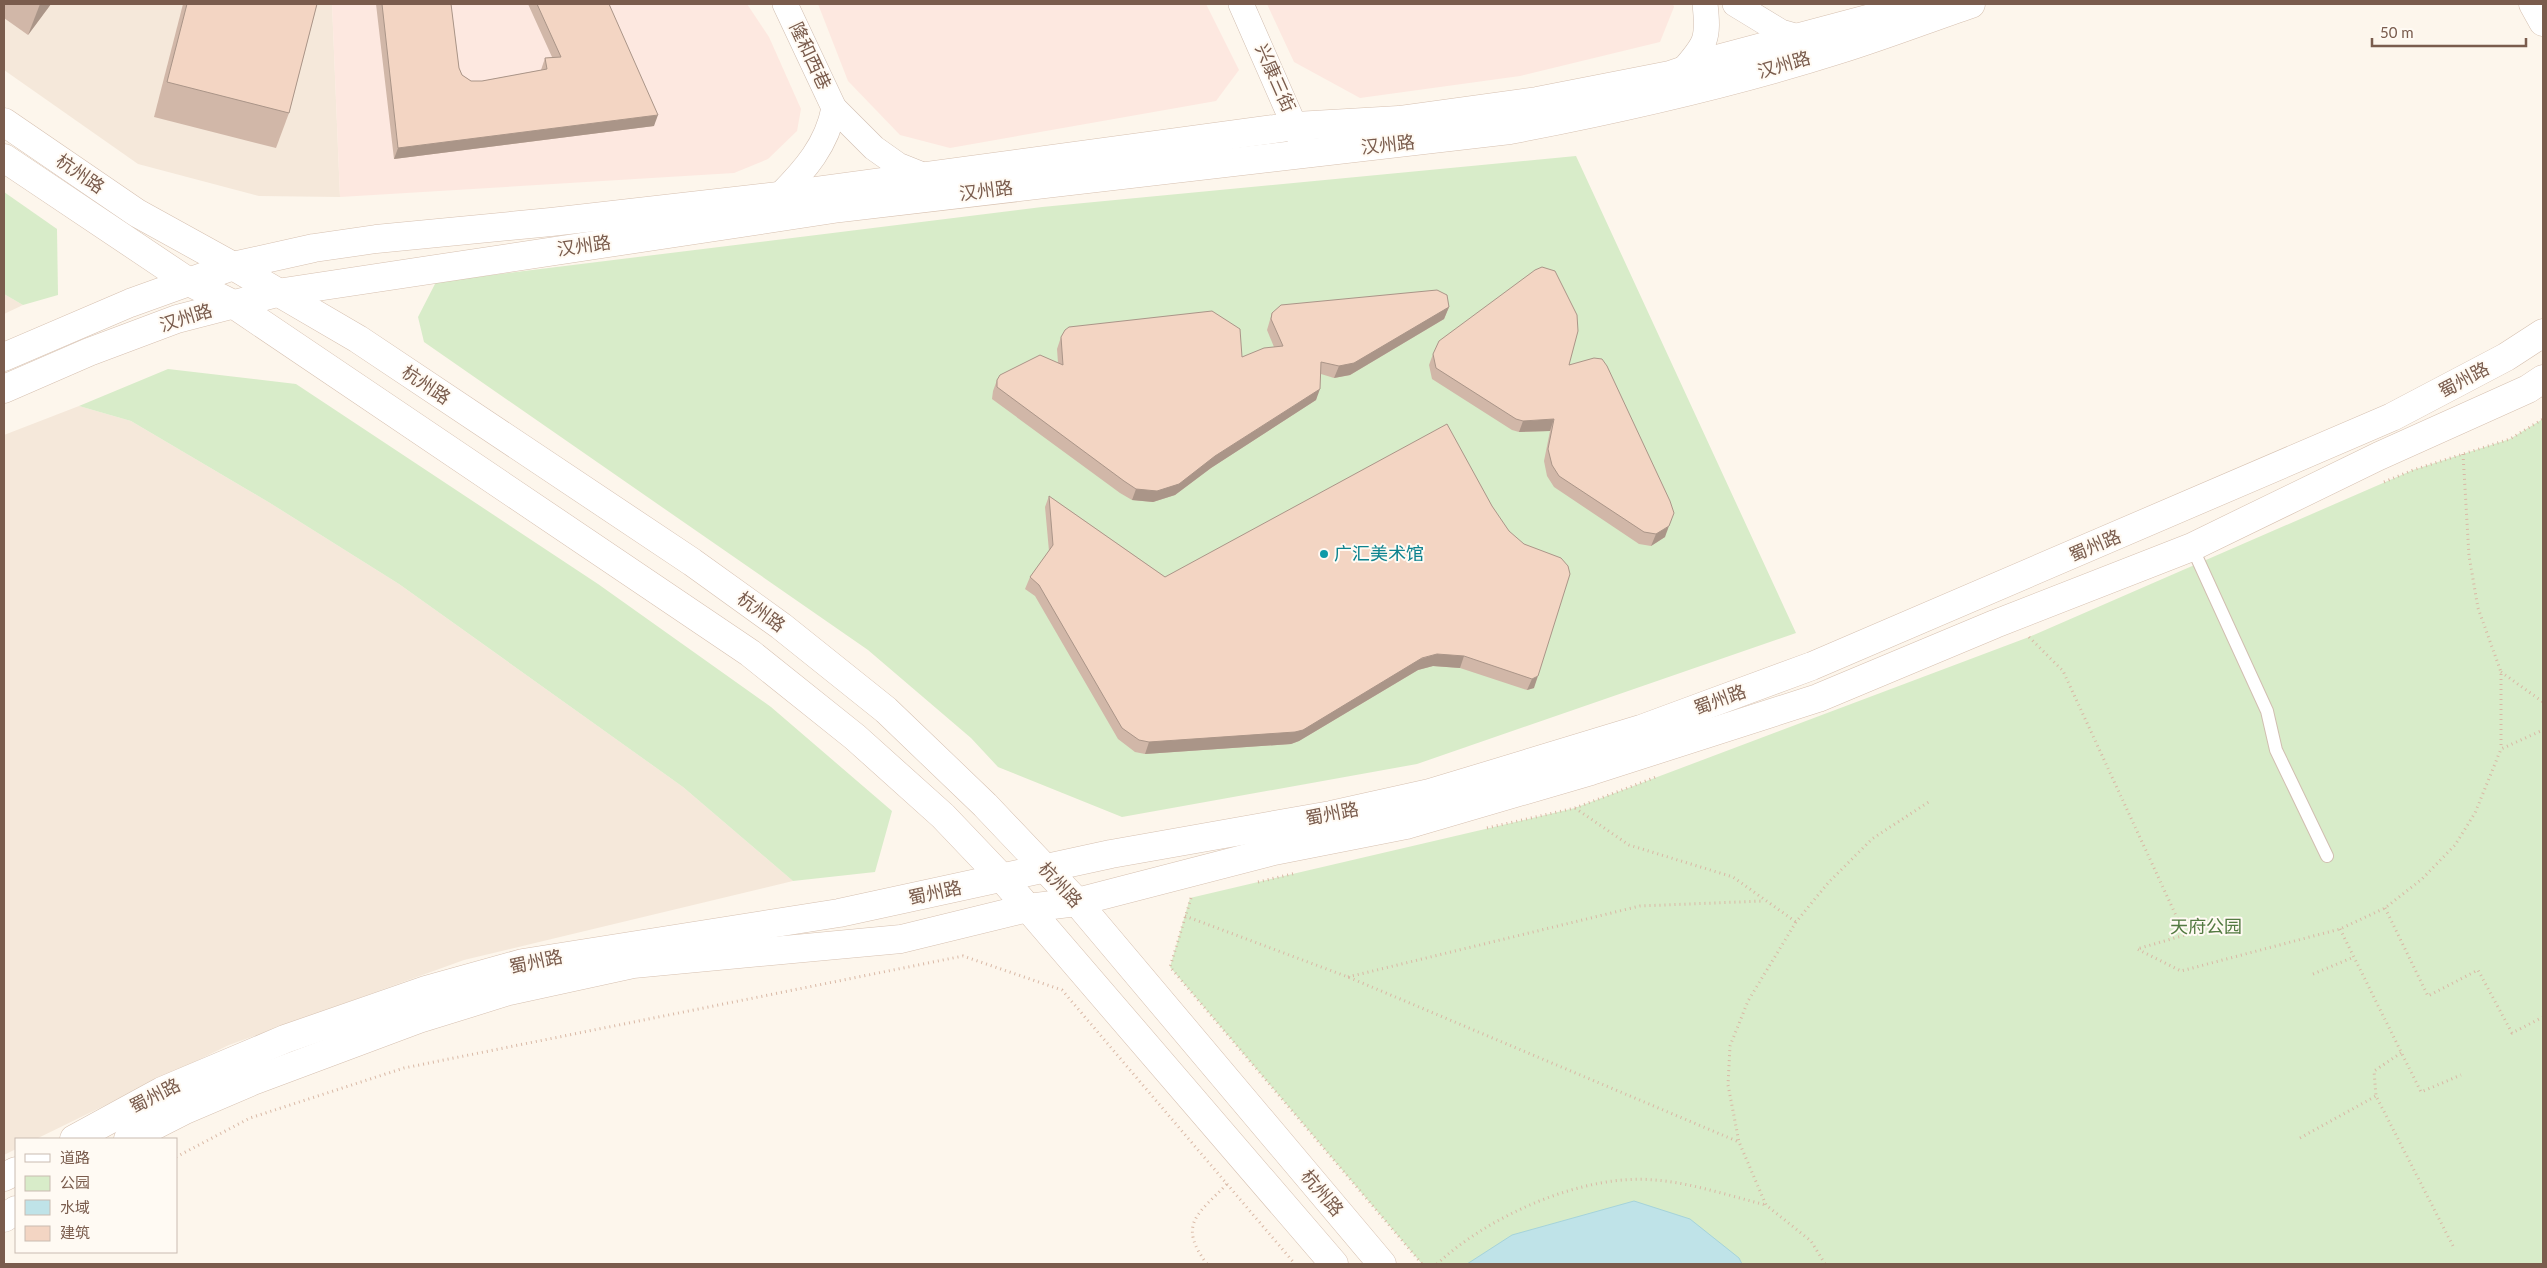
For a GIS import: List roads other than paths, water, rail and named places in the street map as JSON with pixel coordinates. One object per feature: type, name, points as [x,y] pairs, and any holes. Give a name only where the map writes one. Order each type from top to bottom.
[{"type":"main road","name":"汉州路","points":[[4,357],[130,303],[233,266],[314,248],[376,238],[551,222],[780,196],[1296,126],[1399,120],[1537,101],[1683,70],[1886,14],[1912,4]]},
{"type":"main road","name":"汉州路","points":[[4,389],[89,352],[177,319],[277,293],[840,208],[1510,130],[1588,115],[1690,91],[1838,50],[1971,4]]},
{"type":"main road","points":[[2533,4],[2543,22]]},
{"type":"main road","name":"杭州路","points":[[4,122],[137,213],[233,266],[358,339],[692,562],[781,626],[886,710],[985,805],[1077,902],[1382,1264]]},
{"type":"main road","name":"杭州路","points":[[4,158],[189,282],[233,304],[750,653],[855,737],[943,816],[1003,879],[1334,1264]]},
{"type":"main road","name":"蜀州路","points":[[76,1138],[162,1091],[285,1038],[435,988],[523,963],[839,913],[1003,879],[1111,854],[1331,815],[1430,793],[1641,729],[1812,666],[2383,421],[2506,357],[2543,333]]},
{"type":"main road","name":"蜀州路","points":[[130,1138],[183,1111],[253,1081],[419,1019],[509,991],[633,964],[901,939],[1028,908],[1077,902],[1274,851],[1406,825],[1591,771],[1818,698],[1995,624],[2192,547],[2379,456],[2528,389],[2543,379]]},
{"type":"main road","points":[[4,1218],[15,1211]]},
{"type":"street","name":"隆和西巷","points":[[785,4],[834,108],[874,148],[898,164],[928,177]]},
{"type":"street","name":"兴康三街","points":[[1241,4],[1296,126],[1306,154]]},
{"type":"street","points":[[1683,70],[1700,50],[1708,34],[1705,4]]},
{"type":"street","points":[[1735,4],[1781,32],[1802,38]]},
{"type":"street","points":[[780,196],[812,160],[830,129],[834,108]]},
{"type":"lane","points":[[2192,547],[2267,711],[2276,750],[2327,856]]},
{"type":"water","points":[[1634,1201],[1690,1219],[1739,1258],[1742,1264],[1467,1264],[1512,1235]]},
{"type":"place","name":"广汇美术馆","points":[[1324,554]]},
{"type":"park label","name":"天府公园","points":[[2206,927]]}]
